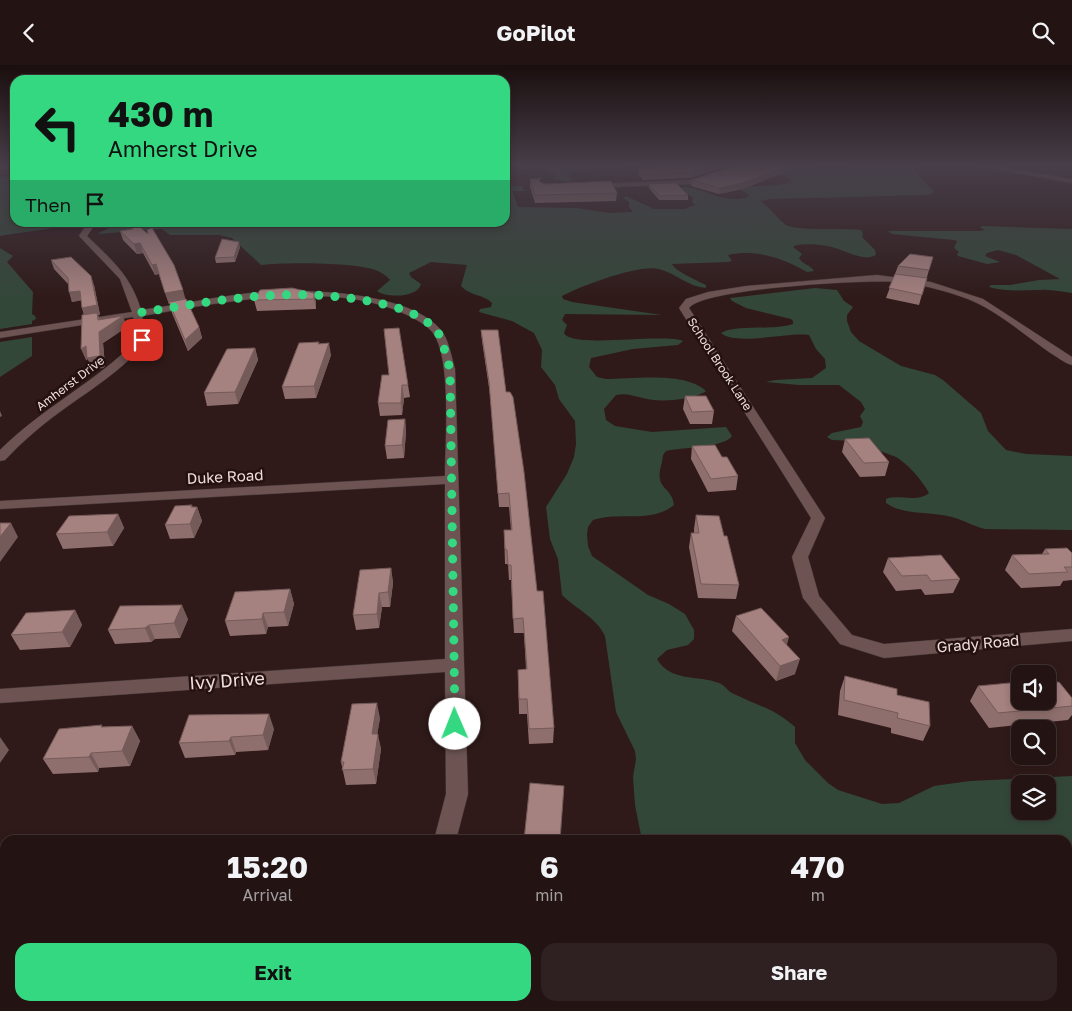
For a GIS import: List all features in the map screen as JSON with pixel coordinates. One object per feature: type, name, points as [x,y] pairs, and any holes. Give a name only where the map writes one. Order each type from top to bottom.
[{"type":"street","name":"Amherst Drive","points":[[0,457],[26,433],[131,354],[142,340],[137,313],[125,281],[114,266],[83,236],[89,227]]},
{"type":"street","name":"School Brook Lane","points":[[884,651],[846,640],[811,598],[800,557],[818,518],[684,308],[689,301],[708,295],[746,289],[839,280],[877,278],[902,280],[931,285],[980,301],[1072,362]]},
{"type":"street","points":[[0,335],[251,296],[314,294],[356,298],[394,307],[417,316],[438,331],[450,369],[452,480],[457,795],[446,835]]},
{"type":"street","name":"Duke Road","points":[[0,505],[452,480]]},
{"type":"street","name":"Grady Road","points":[[884,651],[1072,635]]},
{"type":"street","name":"Ivy Drive","points":[[0,696],[454,665]]},
{"type":"green space","points":[[0,210],[10,210],[10,227],[58,227],[54,228],[0,236]]},
{"type":"green space","points":[[510,210],[591,210],[610,213],[633,212],[632,210],[771,210],[782,222],[791,227],[861,230],[862,237],[875,250],[876,255],[871,257],[859,256],[823,245],[796,245],[793,247],[802,254],[799,258],[814,271],[807,272],[769,256],[739,253],[728,255],[732,261],[728,262],[672,264],[682,273],[706,285],[706,288],[694,285],[665,271],[650,268],[610,277],[562,296],[563,299],[572,302],[662,315],[565,314],[562,320],[567,325],[564,333],[571,338],[583,340],[672,339],[683,341],[678,345],[633,349],[591,358],[589,367],[597,377],[606,379],[672,378],[697,385],[706,391],[693,397],[666,400],[650,400],[616,395],[604,409],[606,420],[615,426],[652,432],[726,427],[732,436],[727,440],[712,445],[666,451],[663,456],[660,478],[661,483],[673,499],[674,505],[665,511],[645,516],[593,520],[588,527],[588,546],[592,556],[648,595],[669,604],[685,614],[694,630],[694,639],[688,645],[667,650],[657,659],[669,671],[677,675],[719,683],[732,693],[773,711],[795,727],[795,743],[805,760],[828,783],[838,790],[882,804],[899,803],[934,786],[970,781],[1011,779],[1011,820],[1056,820],[1056,777],[1072,776],[1072,835],[641,835],[635,805],[633,777],[636,759],[635,751],[616,712],[605,636],[591,618],[562,595],[558,559],[550,539],[546,507],[567,474],[574,457],[576,444],[575,421],[559,399],[555,385],[541,367],[542,350],[534,333],[512,321],[479,312],[480,309],[491,307],[492,303],[485,298],[468,292],[461,286],[467,265],[431,262],[409,273],[411,277],[421,284],[419,289],[408,294],[394,296],[377,291],[390,280],[378,271],[339,264],[286,263],[261,265],[232,238],[219,235],[170,235],[162,229],[97,234],[111,227],[510,227]]},
{"type":"green space","points":[[980,227],[1072,229],[1072,293],[1048,290],[1008,290],[989,287],[991,285],[1010,285],[1039,280],[1060,279],[1016,255],[998,250],[987,253],[985,256],[1000,262],[987,264],[958,256],[959,252],[954,248],[957,241],[954,240],[892,234],[888,231],[985,230]]},
{"type":"green space","points":[[0,248],[13,256],[7,262],[33,292],[32,314],[36,319],[32,321],[32,324],[0,329]]},
{"type":"green space","points":[[815,288],[837,290],[844,301],[853,307],[847,315],[847,321],[851,332],[859,341],[901,366],[935,375],[943,380],[981,413],[988,431],[1006,450],[1026,454],[1072,456],[1072,530],[985,529],[952,517],[909,512],[886,503],[886,499],[897,497],[914,498],[929,493],[914,473],[896,457],[854,441],[832,440],[827,437],[832,433],[861,427],[863,422],[860,416],[865,409],[861,402],[839,385],[799,385],[766,382],[812,378],[826,368],[825,359],[816,349],[809,335],[750,339],[728,337],[721,333],[736,329],[793,324],[791,319],[746,308],[730,298]]},
{"type":"green space","points":[[32,337],[32,356],[0,377],[0,342]]},
{"type":"building","points":[[132,227],[140,227],[148,234],[147,230],[152,228],[174,265],[183,290],[165,293],[156,264],[152,265],[140,243],[134,244],[120,231],[133,229]]},
{"type":"building","points":[[222,239],[239,242],[234,257],[215,258]]},
{"type":"building","points":[[910,254],[933,257],[929,270],[898,266]]},
{"type":"building","points":[[71,257],[91,276],[97,305],[82,308],[80,291],[69,292],[68,278],[51,260]]},
{"type":"building","points":[[895,274],[927,278],[922,295],[889,288]]},
{"type":"building","points":[[292,288],[314,293],[314,299],[254,300],[260,290]]},
{"type":"building","points":[[186,299],[199,327],[185,340],[169,302]]},
{"type":"building","points":[[97,313],[98,320],[123,316],[99,332],[100,355],[87,358],[86,346],[81,349],[82,315]]},
{"type":"building","points":[[399,328],[408,385],[402,385],[401,403],[378,403],[382,375],[389,375],[384,329]]},
{"type":"building","points":[[481,330],[498,330],[506,392],[510,392],[513,397],[524,472],[537,591],[543,591],[554,728],[529,729],[527,699],[519,699],[518,670],[527,669],[523,618],[513,619],[511,565],[508,565],[504,530],[512,530],[509,493],[498,494],[489,382]]},
{"type":"building","points":[[319,342],[318,344],[329,343],[314,386],[282,387],[299,343]]},
{"type":"building","points":[[255,348],[235,392],[204,393],[227,349]]},
{"type":"building","points":[[685,396],[706,396],[714,411],[692,412]]},
{"type":"building","points":[[405,419],[402,445],[385,446],[388,420]]},
{"type":"building","points":[[869,438],[889,462],[864,463],[845,439]]},
{"type":"building","points":[[715,445],[722,457],[727,457],[738,476],[711,479],[692,446]]},
{"type":"building","points":[[192,505],[191,507],[197,507],[190,524],[165,525],[175,506]]},
{"type":"building","points":[[118,514],[107,532],[56,534],[69,516]]},
{"type":"building","points":[[696,515],[719,516],[724,536],[727,536],[739,585],[701,584],[691,533],[699,533]]},
{"type":"building","points":[[0,523],[11,523],[0,537]]},
{"type":"building","points":[[1067,548],[1072,553],[1072,567],[1064,567],[1068,572],[1029,574],[1012,555],[1049,554],[1045,549]]},
{"type":"building","points":[[941,555],[960,579],[931,581],[927,575],[902,576],[888,558]]},
{"type":"building","points":[[391,568],[388,592],[379,593],[377,614],[353,615],[360,570]]},
{"type":"building","points":[[290,589],[284,612],[263,613],[262,619],[225,621],[235,592]]},
{"type":"building","points":[[182,605],[174,623],[149,625],[145,628],[108,630],[120,606]]},
{"type":"building","points":[[761,608],[789,637],[782,640],[800,659],[780,666],[736,616]]},
{"type":"building","points":[[75,610],[62,632],[11,635],[26,613]]},
{"type":"building","points":[[845,676],[897,689],[897,695],[929,702],[930,726],[897,718],[898,713],[844,700]]},
{"type":"building","points":[[1056,682],[1059,682],[1072,698],[1072,706],[1056,708]]},
{"type":"building","points":[[1011,683],[1011,710],[1030,710],[998,713],[978,686]]},
{"type":"building","points":[[377,703],[372,734],[378,734],[373,769],[342,770],[344,762],[341,762],[352,704]]},
{"type":"building","points":[[269,714],[263,735],[231,737],[229,741],[179,743],[189,715]]},
{"type":"building","points":[[102,725],[101,727],[132,726],[122,751],[91,753],[89,757],[43,759],[59,729]]},
{"type":"building","points":[[530,783],[564,786],[560,835],[525,835]]},
{"type":"route","points":[[142,340],[137,313],[251,296],[289,294],[323,294],[356,298],[394,307],[417,316],[438,331],[450,369],[455,724]]}]
